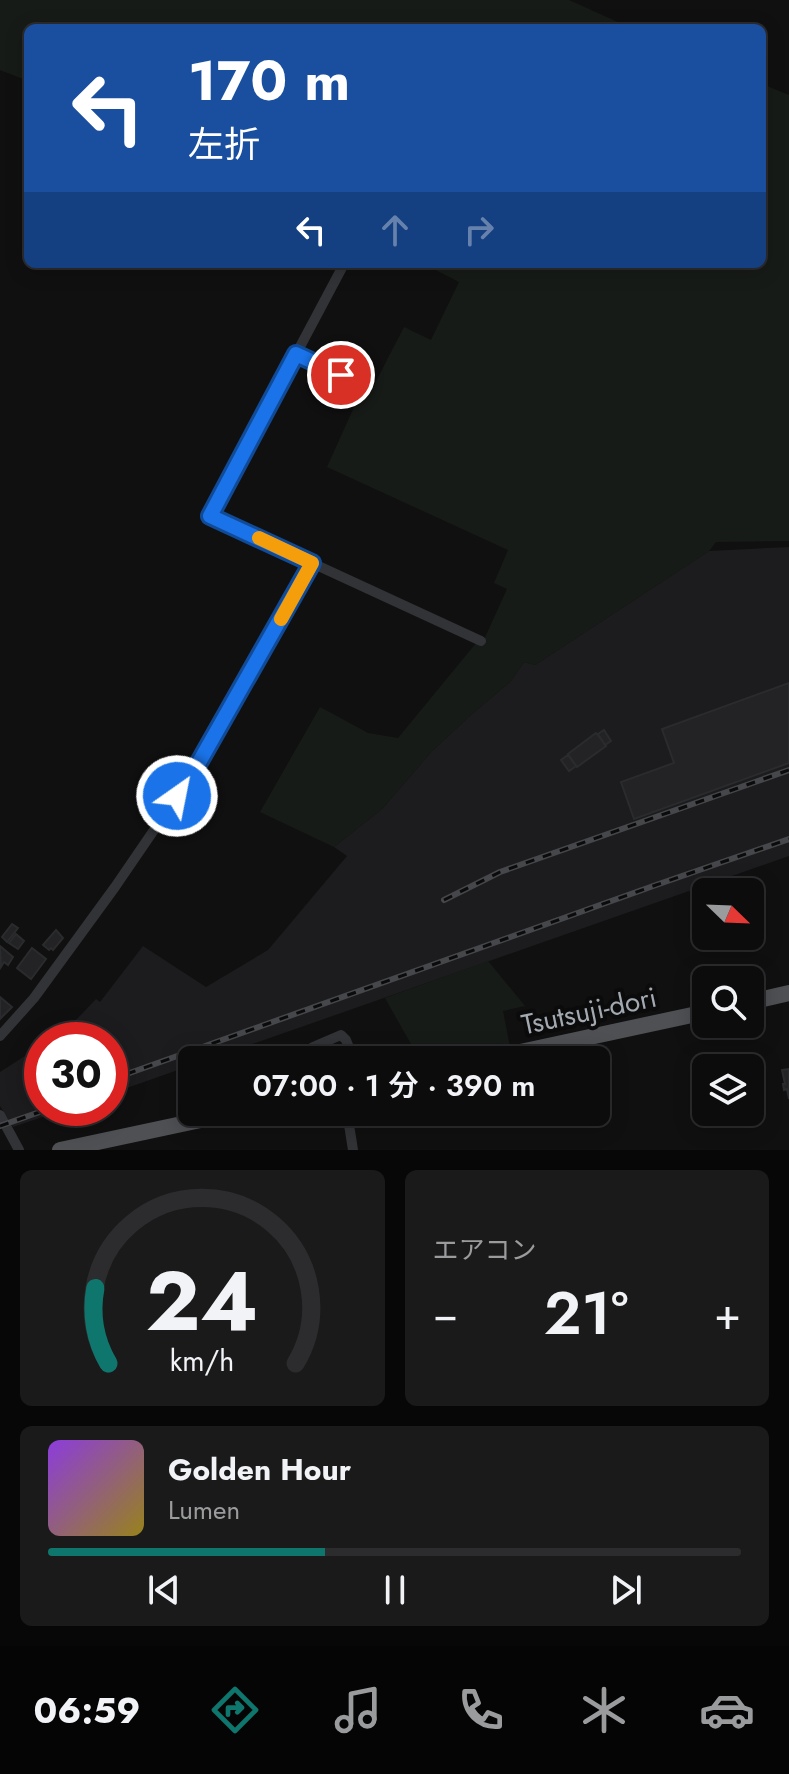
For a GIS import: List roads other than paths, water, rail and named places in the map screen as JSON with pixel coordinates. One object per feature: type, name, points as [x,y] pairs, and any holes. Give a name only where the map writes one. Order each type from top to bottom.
[{"type":"main road","points":[[764,999],[789,993]]},
{"type":"main road","name":"Tsutsuji-dori","points":[[548,1046],[692,1015]]},
{"type":"main road","points":[[60,1150],[178,1125]]},
{"type":"street","points":[[342,268],[210,516],[481,641]]},
{"type":"street","points":[[296,354],[364,385]]},
{"type":"street","points":[[0,1036],[34,998],[193,773],[312,563]]},
{"type":"street","points":[[315,1046],[341,1035],[348,1046]]},
{"type":"street","points":[[0,1115],[19,1150]]},
{"type":"street","points":[[349,1126],[353,1150]]},
{"type":"railway","points":[[444,900],[500,872],[789,770]]},
{"type":"railway","points":[[128,1074],[789,839]]},
{"type":"railway","points":[[0,1126],[24,1118]]}]
